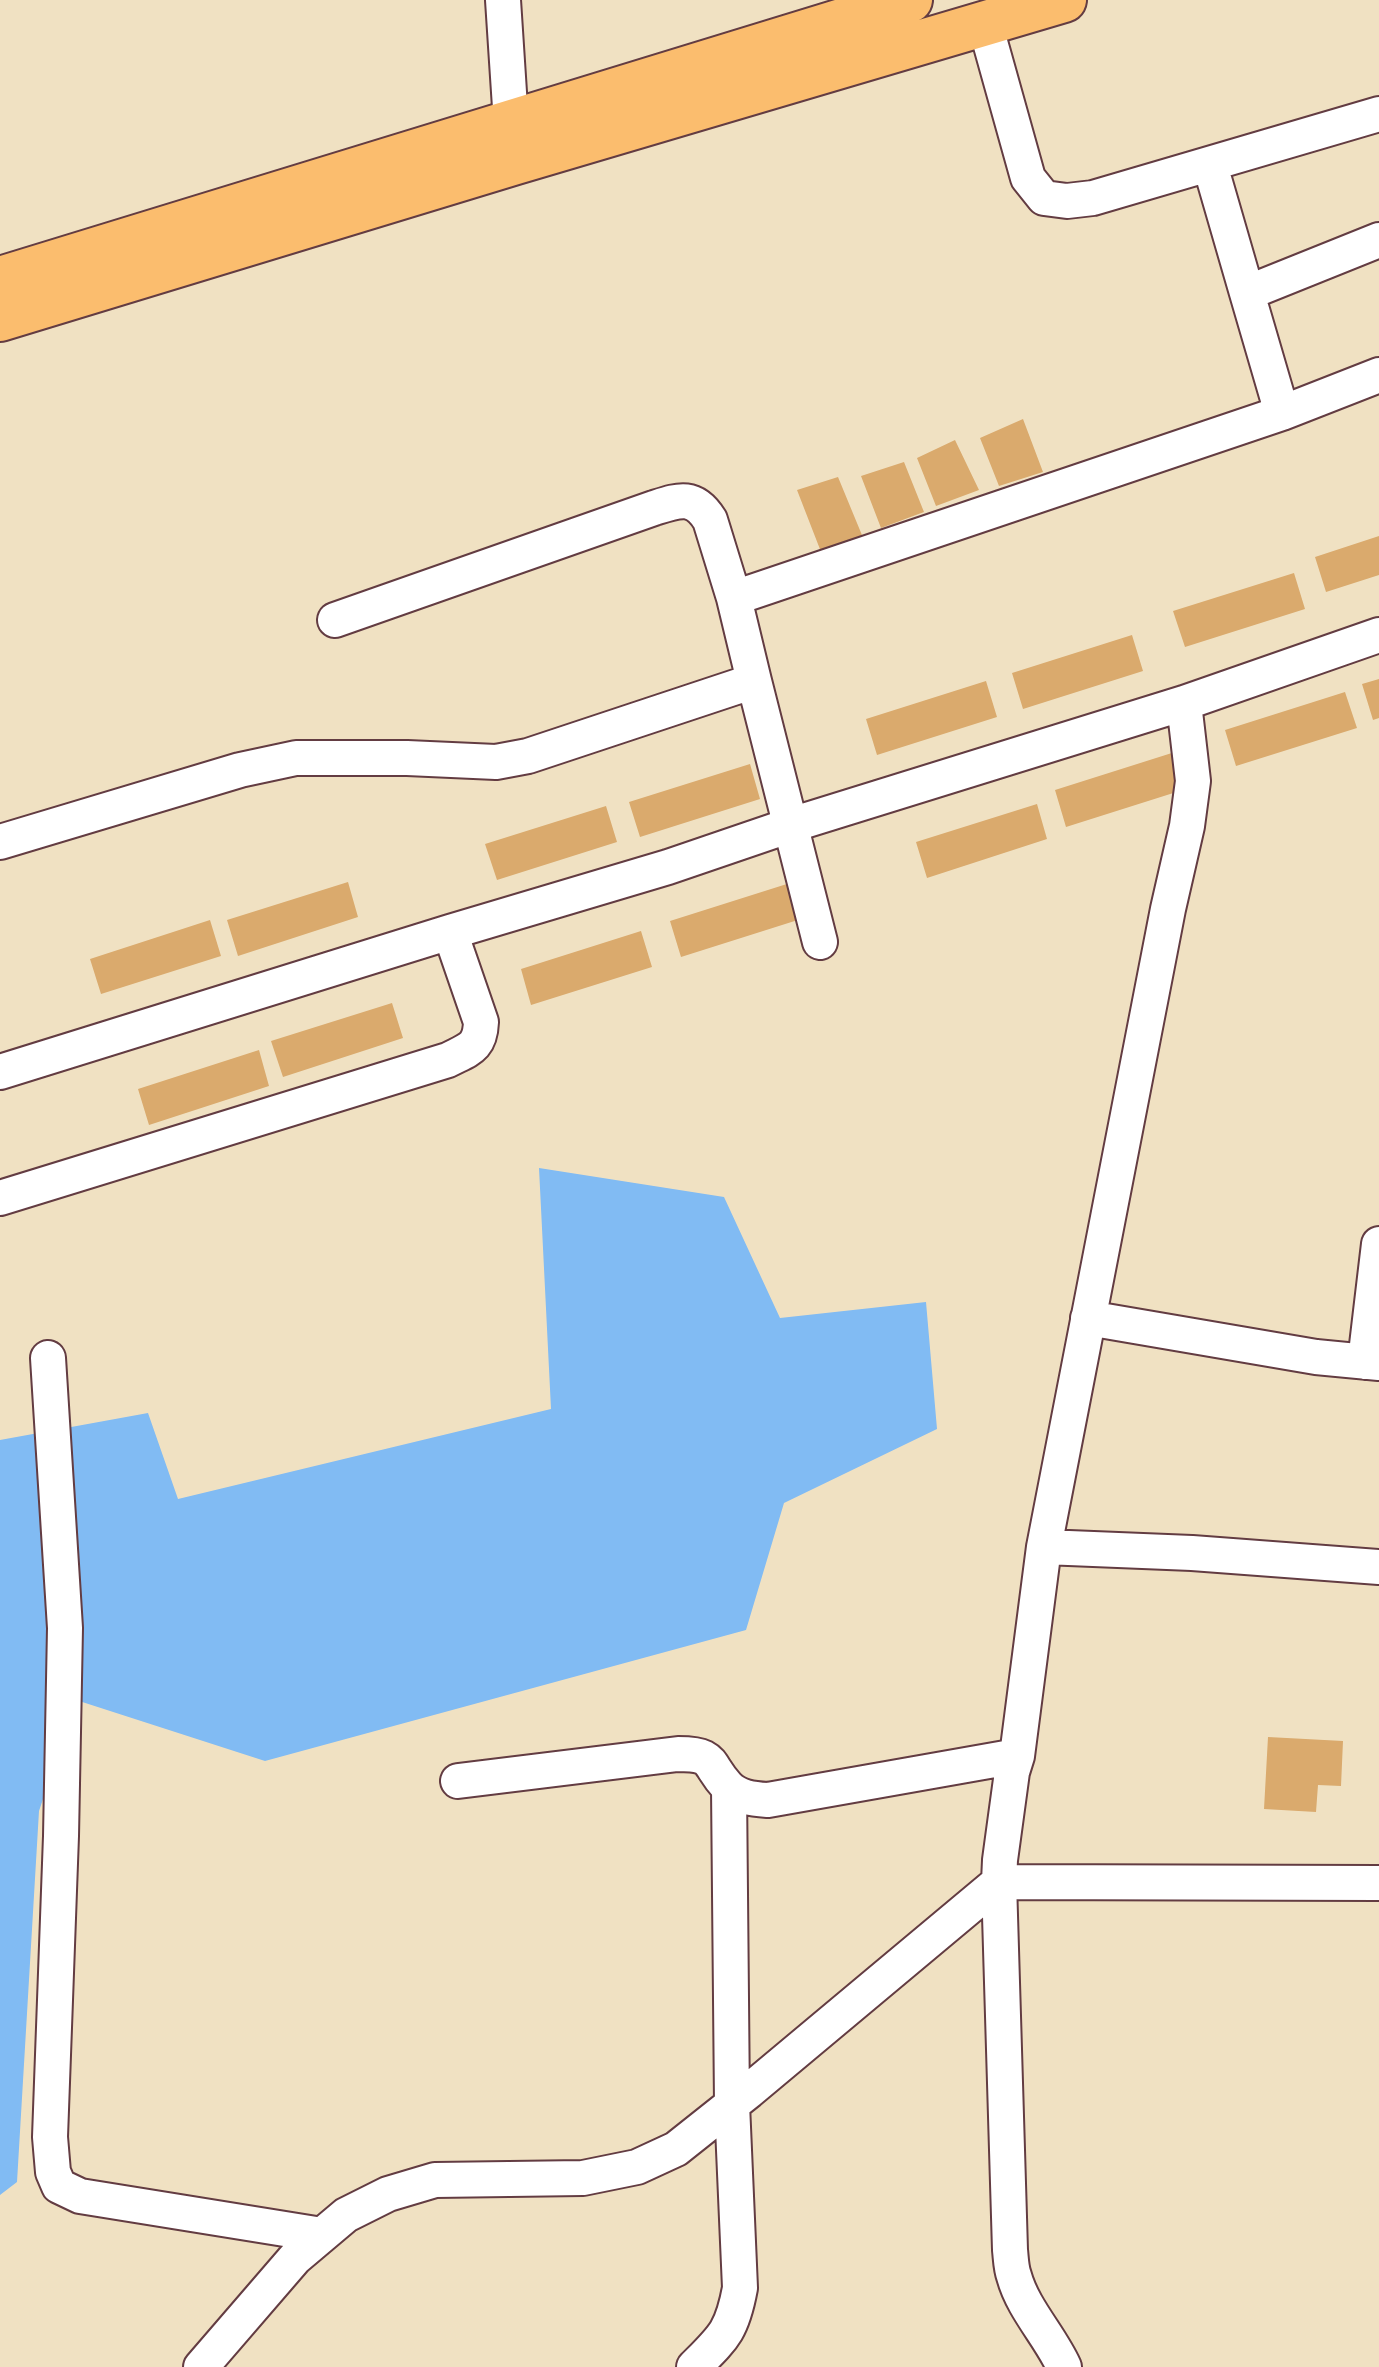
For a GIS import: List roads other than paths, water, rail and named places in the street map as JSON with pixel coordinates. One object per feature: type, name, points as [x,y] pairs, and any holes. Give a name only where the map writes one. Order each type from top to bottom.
[{"type":"highway","points":[[0,279],[910,0]]},
{"type":"highway","points":[[0,319],[1064,0]]},
{"type":"street","points":[[503,0],[511,123]]},
{"type":"street","points":[[985,24],[1028,178],[1044,198],[1067,201],[1093,198],[1379,114]]},
{"type":"street","points":[[1210,165],[1282,413]]},
{"type":"street","points":[[1247,293],[1379,240]]},
{"type":"street","points":[[734,598],[1282,413],[1379,375]]},
{"type":"street","points":[[335,620],[675,502],[693,502],[703,508],[710,520],[734,598],[820,942]]},
{"type":"street","points":[[0,1072],[668,867],[791,825],[1184,703],[1379,635]]},
{"type":"street","points":[[0,842],[240,770],[296,758],[496,762],[528,756],[754,681]]},
{"type":"street","points":[[1064,2367],[1025,2301],[1014,2276],[1010,2250],[999,1882],[1044,1547],[1168,909],[1187,826],[1193,781],[1184,703]]},
{"type":"street","points":[[0,1198],[448,1060],[474,1046],[481,1035],[481,1022],[450,932]]},
{"type":"street","points":[[1088,1318],[1316,1357],[1372,1363],[1379,1244]]},
{"type":"street","points":[[48,1358],[65,1628],[50,2137],[53,2172],[59,2186],[80,2196],[322,2235]]},
{"type":"street","points":[[1044,1547],[1192,1553],[1379,1567]]},
{"type":"street","points":[[458,1781],[698,1754],[710,1760],[729,1788],[746,1798],[768,1800],[1017,1756]]},
{"type":"street","points":[[694,2367],[723,2339],[735,2316],[740,2288],[732,2104],[729,1788]]},
{"type":"street","points":[[201,2367],[295,2258],[346,2215],[388,2194],[435,2180],[583,2178],[637,2167],[676,2149],[999,1882],[1379,1883]]},
{"type":"water","points":[[539,1168],[724,1197],[780,1318],[926,1302],[937,1429],[784,1503],[746,1630],[265,1761],[76,1700],[39,1811],[17,2182],[0,2195],[0,1440],[148,1413],[178,1499],[551,1409]]}]
